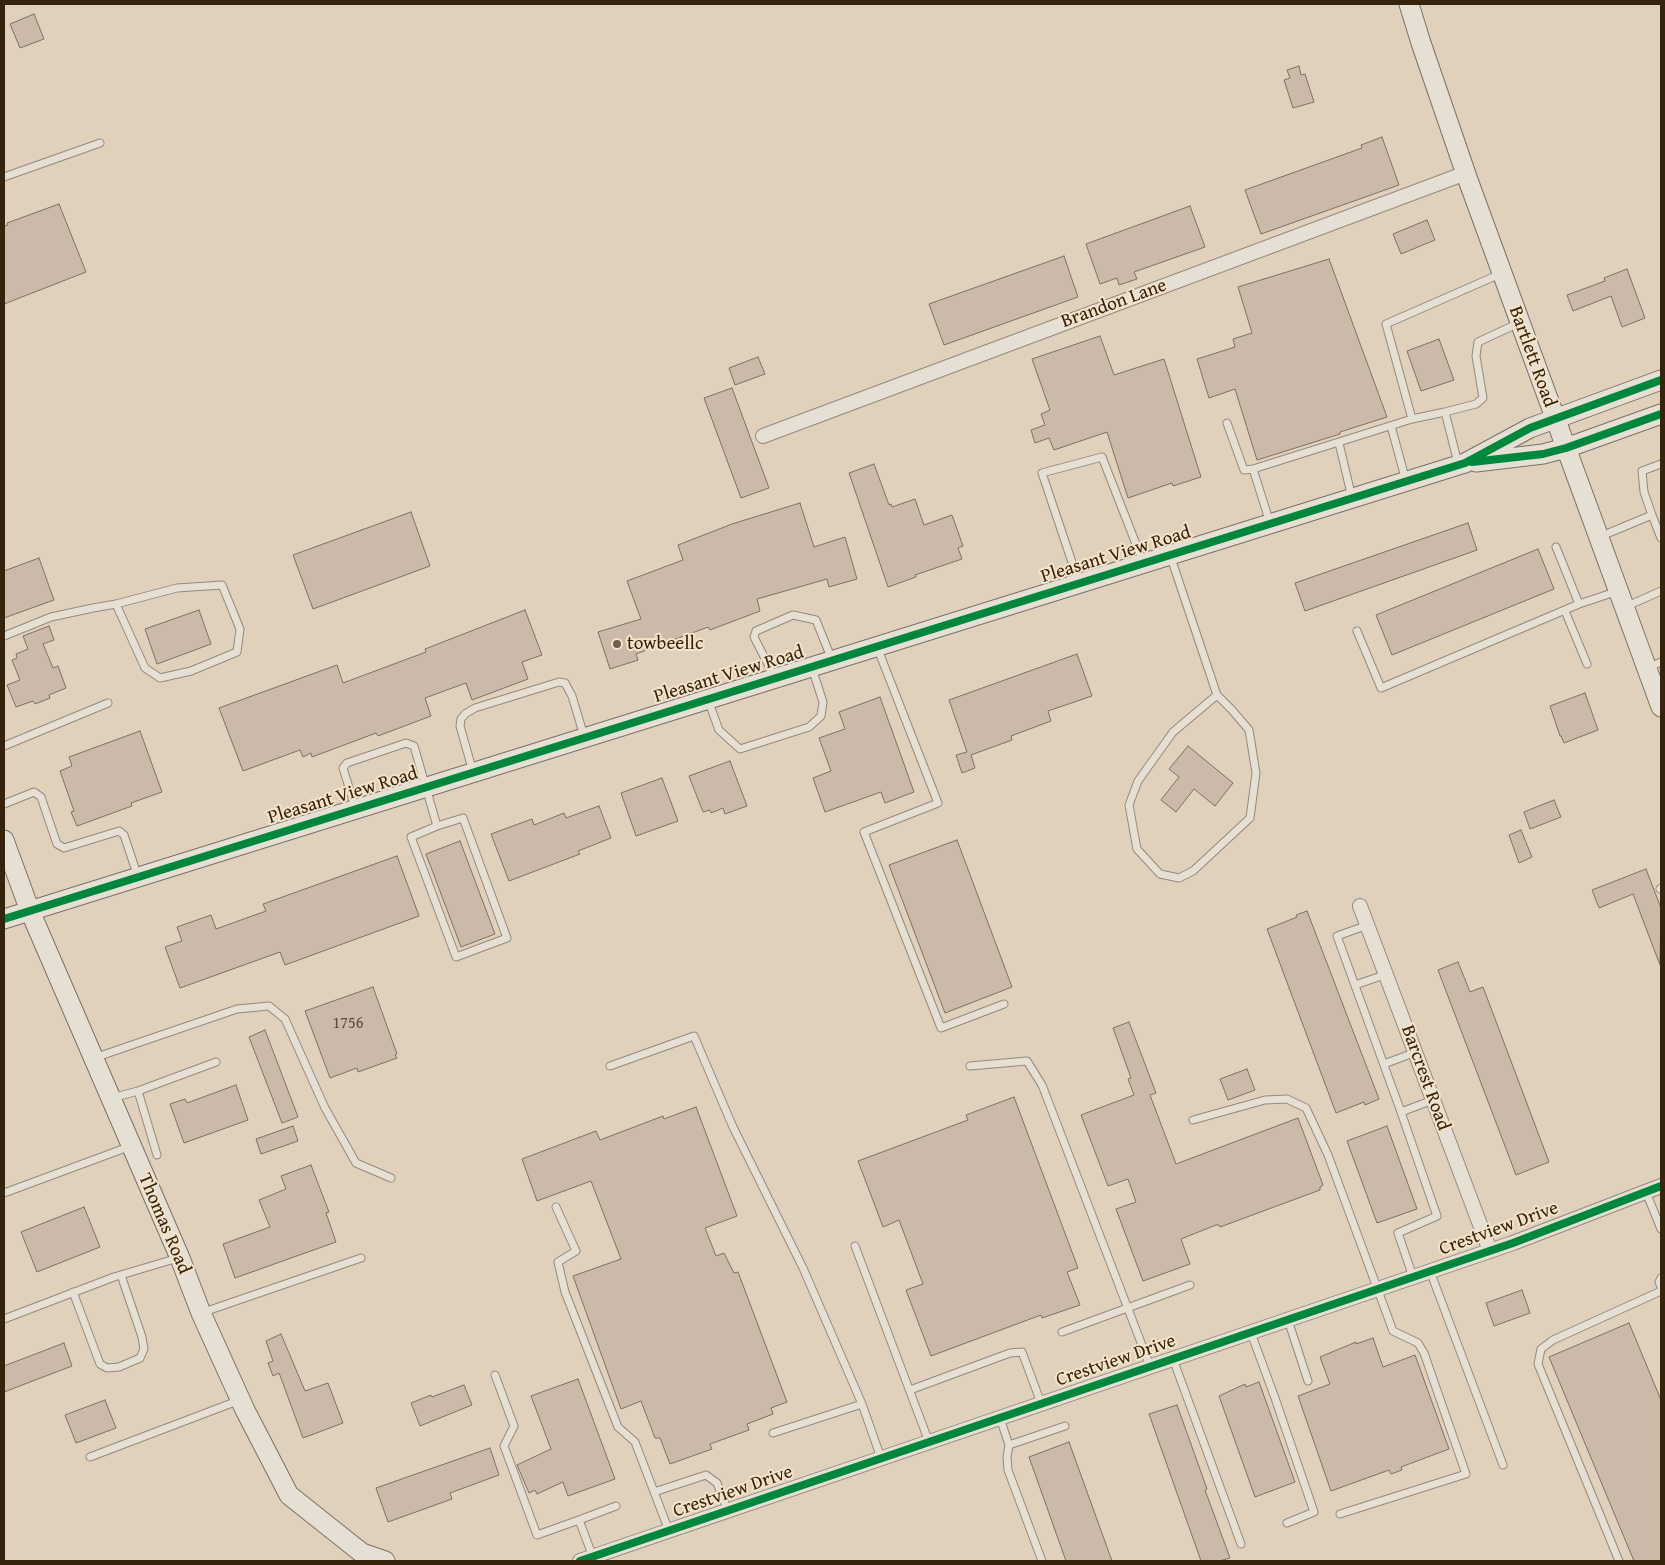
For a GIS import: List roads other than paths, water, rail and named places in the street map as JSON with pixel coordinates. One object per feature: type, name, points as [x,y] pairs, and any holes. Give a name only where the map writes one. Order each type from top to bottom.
[{"type":"main road","name":"Bartlett Road","points":[[1410,4],[1420,43],[1598,538],[1621,599],[1654,665],[1661,708]]},
{"type":"main road","name":"Pleasant View Road","points":[[1462,464],[1530,428],[1661,380]]},
{"type":"main road","name":"Pleasant View Road","points":[[4,919],[1406,481],[1462,464],[1543,454],[1566,448],[1661,414]]},
{"type":"main road","name":"Thomas Road","points":[[4,840],[30,911],[180,1258],[201,1313],[241,1399],[289,1494],[362,1553],[385,1561]]},
{"type":"street","name":"Brandon Lane","points":[[763,436],[1466,173]]},
{"type":"street","name":"Barcrest Road","points":[[1360,906],[1490,1251]]},
{"type":"street","name":"Crestview Drive","points":[[586,1559],[1490,1251],[1661,1186]]},
{"type":"lane","points":[[4,177],[100,143]]},
{"type":"lane","points":[[1412,420],[1386,324],[1502,273]]},
{"type":"lane","points":[[1227,423],[1244,470],[1254,469],[1412,420],[1476,404],[1484,398],[1476,356],[1478,342],[1520,322]]},
{"type":"lane","points":[[1445,412],[1462,464]]},
{"type":"lane","points":[[1391,426],[1406,481]]},
{"type":"lane","points":[[1339,443],[1352,498]]},
{"type":"lane","points":[[1079,583],[1042,473],[1102,457],[1144,563]]},
{"type":"lane","points":[[1661,464],[1642,471],[1644,492],[1661,538]]},
{"type":"lane","points":[[1254,469],[1271,524]]},
{"type":"lane","points":[[1598,538],[1652,516]]},
{"type":"lane","points":[[1556,547],[1579,604]]},
{"type":"lane","points":[[1170,555],[1217,695],[1249,730],[1256,774],[1250,818],[1193,871],[1179,878],[1160,874],[1137,848],[1129,805],[1138,781],[1173,732],[1217,695]]},
{"type":"lane","points":[[4,636],[51,618],[177,588],[222,585],[240,630],[237,652],[191,671],[160,678],[145,668],[116,604]]},
{"type":"lane","points":[[1357,631],[1381,688],[1579,604],[1621,599],[1661,591]]},
{"type":"lane","points":[[1565,611],[1586,664]]},
{"type":"lane","points":[[775,678],[754,637],[756,631],[793,615],[816,620],[832,660]]},
{"type":"lane","points":[[877,646],[938,803],[864,832],[941,1028],[1004,1004]]},
{"type":"lane","points":[[708,699],[719,730],[740,749],[809,727],[821,716],[823,702],[812,667]]},
{"type":"lane","points":[[473,773],[460,726],[461,719],[465,714],[475,708],[559,682],[565,683],[572,696],[584,738]]},
{"type":"lane","points":[[4,746],[108,703]]},
{"type":"lane","points":[[356,809],[343,768],[347,763],[406,743],[414,746],[437,826]]},
{"type":"lane","points":[[4,804],[34,792],[41,797],[57,844],[64,848],[119,832],[124,835],[138,877]]},
{"type":"lane","points":[[463,818],[507,938],[456,957],[411,837],[437,826],[463,818]]},
{"type":"lane","points":[[1368,925],[1337,936],[1402,1112],[1437,1216],[1398,1233],[1413,1277]]},
{"type":"lane","points":[[1355,985],[1386,974]]},
{"type":"lane","points":[[93,1058],[237,1009],[269,1006],[285,1019],[325,1108],[356,1164],[391,1178]]},
{"type":"lane","points":[[610,1066],[694,1036],[733,1127],[803,1268],[862,1404],[881,1458]]},
{"type":"lane","points":[[1384,1064],[1416,1052]]},
{"type":"lane","points":[[970,1066],[1028,1061],[1042,1085],[1150,1366]]},
{"type":"lane","points":[[111,1098],[138,1091],[216,1062]]},
{"type":"lane","points":[[138,1091],[157,1155]]},
{"type":"lane","points":[[1193,1120],[1265,1100],[1287,1099],[1306,1108],[1328,1155],[1393,1331],[1418,1344],[1424,1353],[1466,1474],[1340,1514]]},
{"type":"lane","points":[[1402,1112],[1434,1100]]},
{"type":"lane","points":[[4,1193],[131,1146]]},
{"type":"lane","points":[[1646,1192],[1661,1229]]},
{"type":"lane","points":[[556,1206],[576,1251],[558,1262],[565,1292],[618,1427],[635,1442],[670,1531]]},
{"type":"lane","points":[[855,1246],[929,1442]]},
{"type":"lane","points":[[4,1319],[121,1275],[180,1258]]},
{"type":"lane","points":[[201,1313],[361,1258]]},
{"type":"lane","points":[[1430,1271],[1503,1465]]},
{"type":"lane","points":[[74,1292],[100,1364],[107,1368],[119,1367],[140,1358],[144,1349],[142,1337],[121,1275]]},
{"type":"lane","points":[[1619,1561],[1538,1364],[1542,1349],[1553,1340],[1661,1289],[1659,1282],[1661,1278]]},
{"type":"lane","points":[[1062,1332],[1190,1285]]},
{"type":"lane","points":[[1288,1320],[1308,1381]]},
{"type":"lane","points":[[1251,1333],[1314,1512],[1286,1523]]},
{"type":"lane","points":[[910,1390],[1010,1353],[1022,1352],[1041,1403]]},
{"type":"lane","points":[[1173,1358],[1241,1544]]},
{"type":"lane","points":[[496,1375],[514,1426],[504,1446],[536,1535],[616,1506]]},
{"type":"lane","points":[[90,1457],[241,1399]]},
{"type":"lane","points":[[773,1433],[862,1404]]},
{"type":"lane","points":[[1000,1418],[1010,1445],[1007,1458],[1008,1470],[1042,1561]]},
{"type":"lane","points":[[1010,1445],[1065,1426]]},
{"type":"lane","points":[[654,1492],[706,1475],[717,1483],[728,1511]]},
{"type":"lane","points":[[580,1520],[586,1559]]},
{"type":"place","name":"towbeellc","points":[[617,644]]}]
